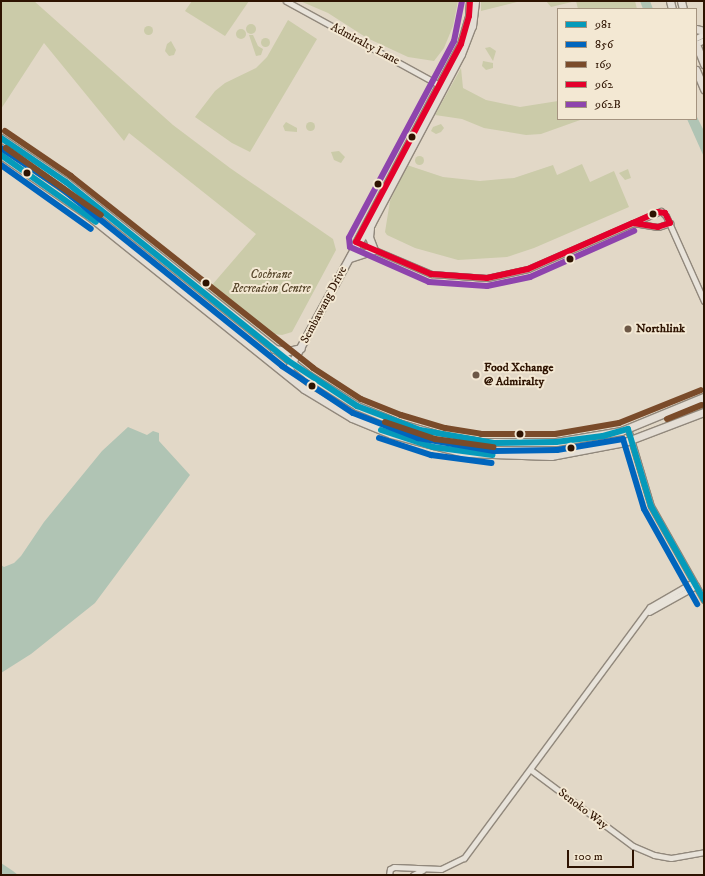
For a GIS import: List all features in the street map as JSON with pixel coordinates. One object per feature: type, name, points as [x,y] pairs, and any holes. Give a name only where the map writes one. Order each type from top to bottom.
[{"type":"main road","name":"Sembawang Drive","points":[[357,244],[371,224],[461,44],[469,16],[470,1]]},
{"type":"main road","name":"Sembawang Drive","points":[[292,363],[350,258],[441,86],[466,43],[475,1]]},
{"type":"main road","points":[[697,46],[704,60]]},
{"type":"main road","points":[[697,72],[704,90]]},
{"type":"main road","points":[[1,138],[72,187],[292,363],[333,392],[357,406],[398,423],[444,436],[494,443],[534,444],[574,440],[628,428],[704,397]]},
{"type":"main road","points":[[1,154],[89,216],[295,382],[352,418],[391,434],[464,453],[551,456],[590,451],[631,440],[704,412]]},
{"type":"main road","points":[[350,258],[374,250],[370,237],[371,224]]},
{"type":"main road","points":[[272,348],[288,351],[301,348]]},
{"type":"main road","points":[[292,363],[290,371],[295,382]]},
{"type":"street","name":"Admiralty Lane","points":[[286,1],[441,86]]},
{"type":"street","points":[[357,244],[431,274],[487,278],[528,269],[661,211],[670,223],[704,301]]},
{"type":"street","points":[[632,223],[658,227],[670,223]]},
{"type":"street","points":[[628,428],[652,506],[704,600]]},
{"type":"street","points":[[389,875],[390,869],[394,867],[424,869],[452,866],[464,858],[531,770],[639,621],[649,612],[694,584]]},
{"type":"street","name":"Senoko Way","points":[[531,770],[633,846],[654,855],[671,858],[704,852]]},
{"type":"street","points":[[413,875],[424,869]]},
{"type":"green space","name":"Cochrane Recreation Centre","points":[[1,1],[34,1],[173,125],[230,168],[333,239],[336,250],[292,332],[282,335],[265,333],[217,297],[219,290],[212,285],[256,234],[129,133],[124,141],[44,43],[1,109]]},
{"type":"green space","points":[[192,1],[249,1],[225,36],[185,11]]},
{"type":"green space","points":[[300,1],[458,1],[453,26],[444,48],[434,61],[408,57],[367,38],[328,13]]},
{"type":"green space","points":[[481,1],[521,1],[481,11]]},
{"type":"green space","points":[[546,1],[576,1],[551,7]]},
{"type":"green space","points":[[576,1],[635,1],[637,8],[578,8]]},
{"type":"green space","points":[[288,20],[317,39],[250,152],[232,143],[195,117],[215,91],[225,83],[256,68],[267,57]]},
{"type":"green space","points":[[249,24],[253,24],[255,25],[255,33],[249,34],[246,31],[246,27]]},
{"type":"green space","points":[[148,25],[153,30],[148,35],[143,30]]},
{"type":"green space","points":[[239,29],[243,29],[246,34],[243,39],[239,39],[236,36],[236,32]]},
{"type":"green space","points":[[249,35],[253,35],[258,46],[263,49],[261,55],[256,56]]},
{"type":"green space","points":[[263,38],[267,38],[269,42],[267,46],[263,46],[261,44],[261,40]]},
{"type":"green space","points":[[171,41],[176,50],[174,55],[169,56],[165,51],[167,44]]},
{"type":"green space","points":[[490,47],[496,51],[493,61],[485,48]]},
{"type":"green space","points":[[483,61],[493,63],[493,68],[486,70],[482,66]]},
{"type":"green space","points":[[461,68],[463,88],[486,100],[520,107],[557,101],[557,120],[580,120],[541,134],[526,135],[484,128],[462,119],[435,115]]},
{"type":"green space","points":[[310,121],[315,126],[310,131],[305,126]]},
{"type":"green space","points":[[286,122],[297,128],[297,132],[285,131],[283,126]]},
{"type":"green space","points":[[441,124],[444,128],[441,132],[436,134],[431,131],[433,127]]},
{"type":"green space","points":[[339,151],[345,157],[341,163],[334,160],[331,152]]},
{"type":"green space","points":[[417,156],[421,156],[423,160],[421,164],[417,164],[415,162],[415,158]]},
{"type":"green space","points":[[582,164],[590,182],[614,171],[629,207],[534,248],[507,257],[458,260],[415,248],[387,235],[385,232],[390,201],[407,165],[443,177],[480,181],[514,178],[553,165],[557,175]]},
{"type":"green space","points":[[628,169],[631,178],[625,180],[619,173]]},
{"type":"shaded area","points":[[640,1],[650,1],[653,8],[643,8]]},
{"type":"shaded area","points":[[697,117],[704,131],[704,157],[687,120],[697,120]]},
{"type":"shaded area","points":[[128,427],[147,435],[153,431],[159,433],[159,441],[190,475],[95,603],[31,654],[1,673],[1,565],[4,567],[14,563],[21,556],[44,522],[102,451]]},
{"type":"shaded area","points":[[1,863],[13,871],[18,875],[1,875]]},
{"type":"transit line","name":"962B","points":[[462,1],[454,41],[349,238],[350,247],[429,282],[487,286],[530,277],[634,231]]},
{"type":"transit line","name":"962","points":[[470,1],[469,16],[461,44],[356,242],[431,274],[487,278],[528,269],[633,223]]},
{"type":"transit line","name":"169","points":[[5,131],[71,176],[313,368],[361,399],[401,415],[445,428],[481,434],[555,434],[619,423],[701,390]]},
{"type":"transit line","name":"981","points":[[1,138],[66,182],[287,360],[357,406],[420,430],[494,443],[556,442],[603,436],[628,429],[651,506],[704,600]]},
{"type":"transit line","name":"856","points":[[1,148],[61,188],[282,366],[353,413],[418,438],[494,451],[557,450],[623,439],[644,509],[697,604]]},
{"type":"transit line","name":"169","points":[[6,148],[101,215]]},
{"type":"transit line","name":"981","points":[[1,155],[96,222]]},
{"type":"transit line","name":"856","points":[[1,165],[91,229]]},
{"type":"transit line","name":"962","points":[[658,212],[665,213],[670,223],[658,227],[633,223],[658,212]]},
{"type":"transit line","name":"169","points":[[667,419],[701,405]]},
{"type":"transit line","name":"169","points":[[385,422],[435,439],[493,447]]},
{"type":"transit line","name":"981","points":[[381,430],[433,447],[492,455]]},
{"type":"transit line","name":"856","points":[[379,438],[431,455],[491,463]]},
{"type":"place","name":"Northlink","points":[[628,329]]},
{"type":"place","name":"Food Xchange @ Admiralty","points":[[476,375]]}]
